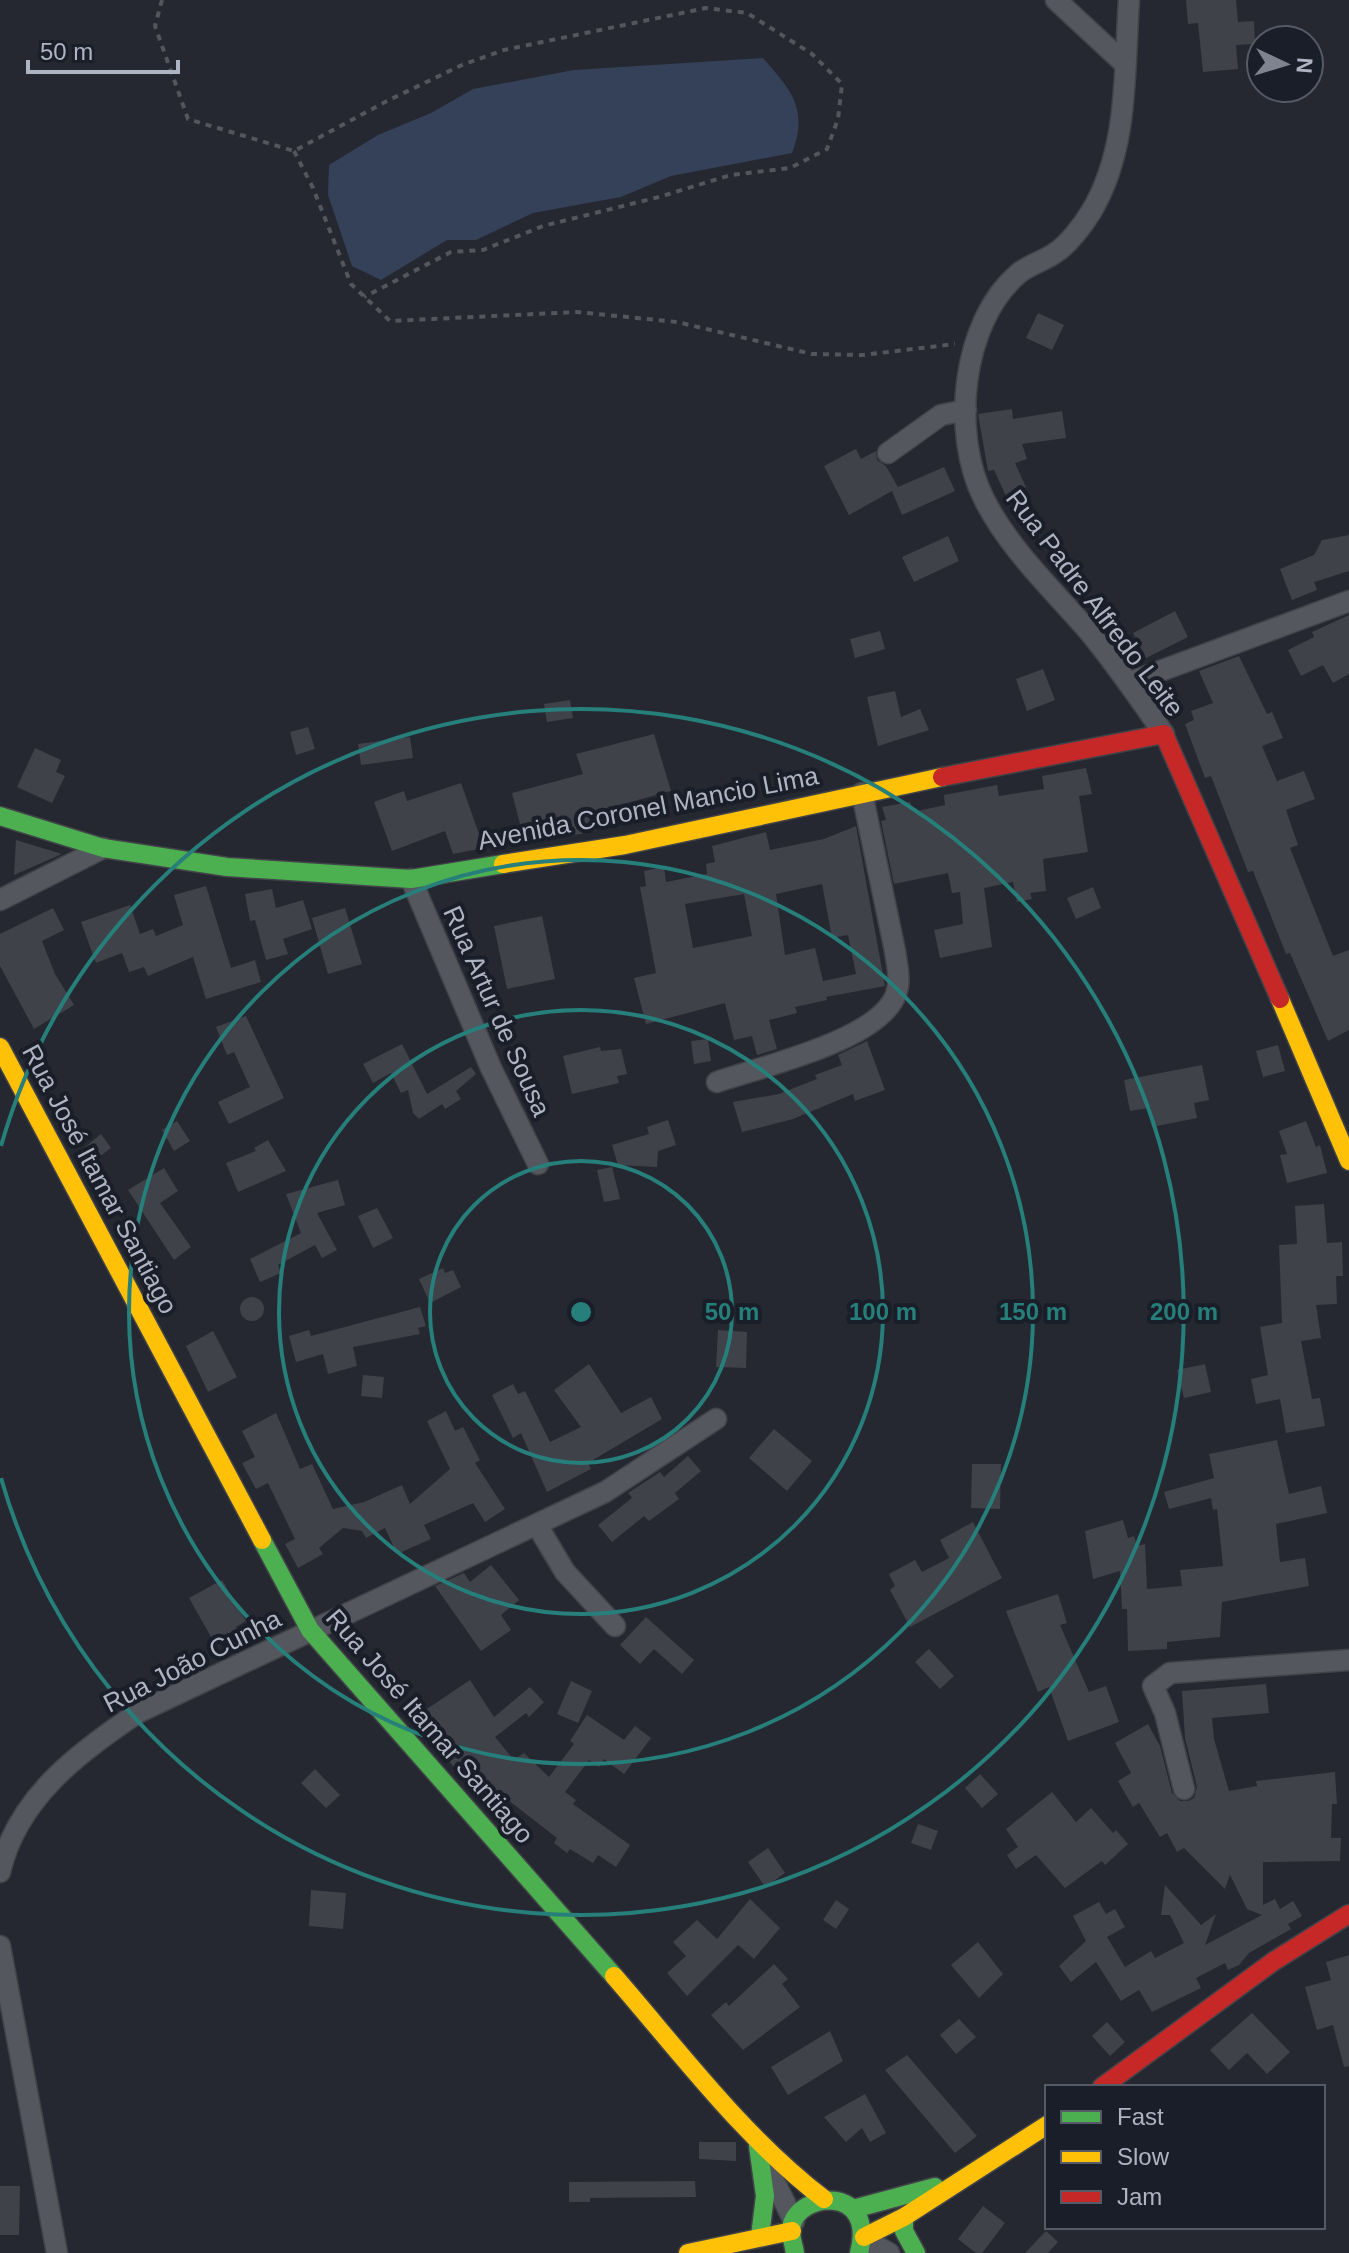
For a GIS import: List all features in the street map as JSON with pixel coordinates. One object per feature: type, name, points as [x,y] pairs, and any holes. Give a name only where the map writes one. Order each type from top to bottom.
[{"type":"street","points":[[1056,0],[1125,64]]},
{"type":"street","name":"Rua Padre Alfredo Leite","points":[[1129,0],[1121,128],[1110,169],[1090,213],[1058,252],[1018,273],[994,304],[973,342],[965,389],[969,444],[983,498],[1047,585],[1128,683],[1164,734],[1213,840],[1349,1161]]},
{"type":"street","points":[[888,453],[941,415],[966,410]]},
{"type":"street","points":[[1128,683],[1349,601]]},
{"type":"street","name":"Avenida Coronel Mancio Lima","points":[[0,816],[103,848],[227,867],[411,879],[625,845],[862,793],[1164,734]]},
{"type":"street","points":[[717,1082],[857,1034],[874,1024],[891,1006],[899,974],[862,793]]},
{"type":"street","points":[[0,900],[103,848]]},
{"type":"street","name":"Rua Artur de Sousa","points":[[411,879],[491,1068],[538,1164]]},
{"type":"street","name":"Rua José Itamar Santiago","points":[[0,1047],[310,1630],[757,2142],[824,2199],[835,2199],[853,2209]]},
{"type":"street","name":"Rua João Cunha","points":[[0,1872],[6,1847],[51,1780],[88,1746],[139,1712],[605,1492],[716,1419]]},
{"type":"street","points":[[537,1525],[565,1572],[615,1626]]},
{"type":"street","points":[[1184,1789],[1165,1713],[1153,1686],[1170,1673],[1349,1660]]},
{"type":"street","points":[[1105,2085],[1274,1961],[1349,1914]]},
{"type":"street","points":[[0,1946],[57,2253]]},
{"type":"street","points":[[862,2243],[1045,2126]]},
{"type":"street","points":[[757,2142],[765,2196],[760,2236]]},
{"type":"street","name":"Rua José Itamar Santiago","points":[[757,2142],[793,2226]]},
{"type":"street","points":[[862,2243],[863,2227],[853,2209],[964,2180]]},
{"type":"street","points":[[795,2253],[793,2226],[803,2208],[824,2199]]},
{"type":"street","points":[[904,2217],[904,2231],[916,2253]]},
{"type":"street","points":[[688,2253],[793,2226]]},
{"type":"street","points":[[862,2243],[889,2253]]},
{"type":"path","points":[[162,0],[155,26],[188,119],[294,151],[424,83],[504,50],[706,8],[747,13],[812,54],[842,84],[838,119],[827,149],[790,168],[731,175],[543,226],[483,250],[451,252],[364,297]]},
{"type":"path","points":[[294,151],[313,188],[351,284],[390,321],[577,312],[623,315],[677,322],[812,354],[863,355],[973,342]]},
{"type":"water","points":[[763,58],[782,80],[798,112],[797,138],[792,153],[671,176],[621,197],[533,213],[476,240],[447,240],[381,280],[352,266],[328,195],[329,165],[378,135],[431,113],[473,89],[574,70]]},
{"type":"building","points":[[1186,0],[1236,0],[1238,22],[1254,21],[1254,24],[1245,24],[1245,45],[1236,45],[1238,69],[1203,72],[1198,23],[1188,24]]},
{"type":"building","points":[[1038,313],[1064,325],[1052,350],[1026,338]]},
{"type":"building","points":[[1012,409],[1013,419],[1062,411],[1066,438],[1022,444],[1027,459],[1015,463],[1026,487],[1006,496],[994,470],[988,471],[978,414]]},
{"type":"building","points":[[856,449],[861,459],[876,451],[877,460],[886,466],[898,487],[944,467],[955,491],[902,515],[892,491],[849,515],[824,466]]},
{"type":"building","points":[[1349,535],[1349,571],[1314,582],[1317,590],[1292,600],[1280,569],[1314,555],[1322,540]]},
{"type":"building","points":[[948,536],[959,561],[914,582],[902,557]]},
{"type":"building","points":[[1175,611],[1188,637],[1146,658],[1133,633]]},
{"type":"building","points":[[1349,615],[1349,674],[1333,683],[1323,665],[1301,676],[1288,650],[1314,637],[1312,632]]},
{"type":"building","points":[[880,631],[885,649],[855,658],[850,639]]},
{"type":"building","points":[[1239,656],[1267,714],[1272,712],[1283,738],[1262,746],[1277,781],[1304,771],[1315,799],[1286,810],[1298,845],[1290,848],[1333,956],[1349,950],[1349,1030],[1328,1041],[1290,953],[1286,954],[1253,871],[1248,872],[1211,776],[1205,778],[1185,724],[1194,720],[1191,711],[1213,703],[1199,671]]},
{"type":"building","points":[[1043,669],[1055,700],[1027,711],[1016,679]]},
{"type":"building","points":[[895,691],[901,717],[920,709],[929,730],[878,746],[867,697]]},
{"type":"building","points":[[570,700],[573,718],[547,722],[544,704]]},
{"type":"building","points":[[308,727],[315,749],[296,755],[290,732]]},
{"type":"building","points":[[654,734],[671,791],[590,813],[596,831],[570,836],[564,816],[521,828],[512,793],[583,774],[576,754]]},
{"type":"building","points":[[410,737],[413,758],[361,765],[358,744]]},
{"type":"building","points":[[35,748],[61,760],[56,772],[65,776],[52,803],[17,787]]},
{"type":"building","points":[[1086,768],[1092,794],[1079,796],[1088,852],[1043,859],[1046,891],[1030,893],[1032,899],[1017,902],[1013,882],[984,888],[992,947],[940,958],[934,930],[963,924],[960,892],[952,893],[948,873],[894,884],[881,821],[886,820],[882,807],[910,802],[913,812],[945,805],[944,795],[997,785],[999,796],[1044,789],[1042,776]]},
{"type":"building","points":[[461,783],[484,848],[453,854],[445,831],[392,851],[374,802],[404,791],[407,801]]},
{"type":"building","points":[[856,826],[885,986],[826,997],[827,1000],[795,1007],[797,1013],[769,1020],[777,1049],[757,1055],[752,1036],[734,1040],[725,1003],[646,1024],[634,978],[656,973],[640,887],[646,886],[644,871],[664,867],[666,882],[707,874],[706,864],[715,862],[712,846],[766,832],[770,850],[824,839]],"holes":[[[822,884],[832,938],[848,935],[856,974],[823,981],[815,948],[785,955],[776,894]],[[744,894],[752,936],[693,948],[685,904]]]},
{"type":"building","points":[[16,840],[62,854],[14,875]]},
{"type":"building","points":[[206,886],[231,968],[255,960],[261,982],[206,999],[193,957],[148,976],[144,967],[129,972],[122,953],[96,963],[81,922],[130,905],[140,934],[153,929],[156,936],[183,925],[174,895]]},
{"type":"building","points":[[1093,887],[1101,908],[1076,919],[1067,898]]},
{"type":"building","points":[[272,889],[276,908],[303,900],[312,929],[283,939],[288,954],[266,960],[255,920],[250,921],[245,894]]},
{"type":"building","points":[[53,908],[64,930],[42,941],[55,974],[74,1005],[34,1029],[0,966],[0,934]]},
{"type":"building","points":[[345,908],[362,964],[328,974],[312,918]]},
{"type":"building","points":[[542,916],[555,979],[507,989],[494,926]]},
{"type":"building","points":[[246,1016],[284,1098],[229,1124],[218,1102],[250,1087],[234,1052],[227,1055],[216,1027]]},
{"type":"building","points":[[708,1039],[711,1061],[694,1064],[691,1041]]},
{"type":"building","points":[[867,1041],[885,1090],[855,1101],[853,1094],[793,1119],[742,1132],[733,1102],[779,1094],[817,1079],[815,1075],[842,1065],[838,1055]]},
{"type":"building","points":[[402,1044],[427,1094],[471,1067],[476,1074],[456,1091],[461,1099],[445,1109],[442,1104],[419,1119],[413,1113],[408,1090],[401,1093],[391,1073],[373,1083],[363,1064]]},
{"type":"building","points":[[1278,1045],[1285,1071],[1263,1077],[1256,1051]]},
{"type":"building","points":[[600,1047],[601,1051],[621,1049],[627,1074],[617,1076],[619,1083],[572,1094],[563,1056]]},
{"type":"building","points":[[1202,1065],[1209,1100],[1194,1103],[1197,1118],[1152,1127],[1148,1108],[1130,1111],[1124,1080]]},
{"type":"building","points":[[668,1120],[676,1145],[658,1151],[657,1167],[618,1165],[612,1145],[649,1134],[647,1127]]},
{"type":"building","points":[[177,1121],[190,1141],[174,1151],[162,1130]]},
{"type":"building","points":[[1306,1121],[1316,1147],[1320,1145],[1327,1173],[1287,1183],[1280,1155],[1287,1154],[1279,1131]]},
{"type":"building","points":[[101,1134],[111,1148],[95,1160],[85,1147]]},
{"type":"building","points":[[268,1140],[286,1171],[238,1192],[226,1163],[256,1151],[254,1148]]},
{"type":"building","points":[[612,1167],[620,1199],[604,1202],[597,1170]]},
{"type":"building","points":[[164,1168],[178,1191],[160,1203],[191,1247],[174,1260],[128,1190]]},
{"type":"building","points":[[338,1180],[345,1205],[317,1213],[337,1250],[322,1258],[315,1245],[278,1265],[281,1273],[260,1282],[250,1259],[301,1233],[286,1194]]},
{"type":"building","points":[[1324,1204],[1327,1243],[1342,1242],[1343,1276],[1336,1276],[1337,1304],[1316,1305],[1321,1338],[1301,1341],[1312,1399],[1320,1398],[1325,1426],[1286,1433],[1280,1399],[1256,1404],[1251,1379],[1268,1375],[1260,1327],[1282,1323],[1279,1245],[1297,1244],[1295,1206]]},
{"type":"building","points":[[377,1208],[393,1238],[373,1248],[358,1216]]},
{"type":"building","points":[[443,1268],[445,1273],[453,1270],[461,1287],[430,1303],[419,1279]]},
{"type":"building","points":[[252,1297],[263,1304],[264,1309],[257,1320],[252,1321],[241,1314],[240,1309],[247,1298]]},
{"type":"building","points":[[420,1307],[426,1326],[418,1328],[420,1334],[353,1347],[357,1366],[328,1374],[323,1354],[296,1362],[289,1336],[309,1330],[311,1336]]},
{"type":"building","points":[[718,1330],[747,1332],[746,1368],[716,1367]]},
{"type":"building","points":[[213,1331],[237,1377],[208,1392],[186,1346]]},
{"type":"building","points":[[589,1364],[621,1413],[651,1397],[662,1419],[588,1463],[591,1469],[547,1492],[521,1433],[513,1438],[492,1395],[513,1384],[518,1394],[525,1391],[550,1442],[581,1427],[554,1390]]},
{"type":"building","points":[[1205,1364],[1211,1392],[1184,1398],[1177,1370]]},
{"type":"building","points":[[363,1375],[384,1377],[382,1398],[361,1396]]},
{"type":"building","points":[[446,1411],[455,1431],[463,1427],[480,1460],[475,1463],[505,1509],[485,1522],[473,1503],[424,1525],[431,1539],[397,1554],[385,1528],[366,1538],[362,1531],[343,1528],[319,1548],[323,1554],[298,1568],[285,1544],[295,1539],[268,1483],[256,1489],[242,1463],[255,1457],[242,1431],[276,1413],[300,1469],[312,1464],[333,1509],[364,1502],[402,1485],[410,1504],[450,1469],[427,1421]]},
{"type":"building","points":[[774,1429],[812,1461],[787,1491],[749,1458]]},
{"type":"building","points":[[1277,1440],[1289,1494],[1321,1486],[1327,1513],[1276,1524],[1280,1562],[1305,1558],[1309,1586],[1222,1602],[1220,1637],[1167,1642],[1167,1649],[1128,1651],[1127,1609],[1122,1609],[1120,1571],[1093,1579],[1085,1531],[1123,1520],[1128,1538],[1134,1536],[1137,1546],[1145,1544],[1147,1589],[1182,1586],[1180,1570],[1223,1566],[1217,1509],[1213,1510],[1211,1498],[1169,1509],[1164,1492],[1214,1478],[1209,1454]]},
{"type":"building","points":[[688,1456],[701,1471],[675,1493],[679,1499],[649,1521],[644,1516],[612,1542],[598,1525],[632,1498],[628,1493],[660,1472],[664,1477]]},
{"type":"building","points":[[972,1464],[1001,1464],[1000,1509],[971,1508]]},
{"type":"building","points":[[973,1522],[1002,1578],[910,1627],[890,1590],[895,1586],[889,1574],[915,1560],[922,1572],[949,1558],[940,1540]]},
{"type":"building","points":[[491,1565],[519,1600],[501,1615],[511,1630],[481,1651],[435,1586],[464,1573],[470,1582]]},
{"type":"building","points":[[222,1580],[246,1621],[236,1627],[238,1631],[215,1644],[189,1598]]},
{"type":"building","points":[[1058,1594],[1067,1623],[1060,1625],[1089,1692],[1106,1686],[1119,1722],[1068,1741],[1049,1687],[1038,1692],[1006,1611]]},
{"type":"building","points":[[646,1617],[694,1660],[682,1674],[654,1649],[640,1664],[620,1645]]},
{"type":"building","points":[[929,1649],[954,1676],[940,1689],[915,1662]]},
{"type":"building","points":[[470,1680],[494,1717],[530,1687],[544,1702],[529,1717],[526,1713],[495,1737],[514,1760],[524,1753],[549,1777],[574,1744],[570,1741],[587,1715],[624,1740],[635,1726],[651,1738],[624,1774],[604,1759],[599,1767],[589,1760],[565,1792],[576,1800],[573,1804],[630,1845],[616,1867],[598,1855],[593,1863],[570,1849],[567,1853],[554,1843],[557,1838],[508,1800],[503,1808],[481,1789],[476,1792],[412,1719]]},
{"type":"building","points":[[571,1681],[592,1691],[578,1723],[557,1714]]},
{"type":"building","points":[[1266,1684],[1269,1713],[1212,1718],[1214,1739],[1229,1791],[1257,1786],[1256,1781],[1335,1772],[1337,1804],[1332,1804],[1331,1838],[1341,1838],[1340,1861],[1263,1862],[1263,1905],[1275,1899],[1280,1909],[1293,1901],[1302,1916],[1288,1924],[1291,1929],[1249,1953],[1239,1965],[1228,1970],[1225,1963],[1196,1978],[1201,1988],[1152,2012],[1139,1990],[1121,2001],[1096,1962],[1071,1982],[1059,1966],[1086,1941],[1073,1916],[1099,1902],[1106,1914],[1115,1909],[1125,1927],[1107,1937],[1125,1967],[1151,1951],[1155,1958],[1184,1943],[1170,1915],[1161,1915],[1165,1885],[1201,1925],[1216,1914],[1205,1945],[1262,1915],[1247,1909],[1230,1875],[1225,1889],[1184,1848],[1177,1852],[1167,1833],[1160,1837],[1139,1803],[1133,1807],[1118,1781],[1131,1773],[1115,1743],[1148,1724],[1160,1746],[1172,1793],[1180,1801],[1188,1801],[1194,1798],[1197,1787],[1185,1738],[1182,1691]]},
{"type":"building","points":[[315,1769],[340,1795],[326,1808],[301,1783]]},
{"type":"building","points":[[980,1774],[998,1794],[982,1808],[965,1788]]},
{"type":"building","points":[[1052,1792],[1076,1822],[1091,1808],[1113,1833],[1116,1830],[1128,1844],[1105,1865],[1102,1861],[1065,1888],[1036,1855],[1016,1869],[1007,1855],[1018,1847],[1006,1829]]},
{"type":"building","points":[[918,1824],[938,1831],[931,1850],[911,1843]]},
{"type":"building","points":[[768,1848],[785,1873],[765,1887],[748,1862]]},
{"type":"building","points":[[311,1890],[346,1893],[343,1929],[309,1926]]},
{"type":"building","points":[[750,1899],[780,1928],[754,1959],[738,1945],[687,1996],[667,1973],[686,1956],[673,1942],[697,1920],[717,1939]]},
{"type":"building","points":[[836,1900],[849,1909],[836,1929],[823,1920]]},
{"type":"building","points":[[978,1942],[1003,1974],[979,1998],[951,1965]]},
{"type":"building","points":[[1349,1955],[1349,2066],[1344,2067],[1333,2025],[1317,2030],[1305,1987],[1331,1980],[1326,1962]]},
{"type":"building","points":[[774,1964],[788,1979],[782,1984],[800,2007],[743,2050],[711,2015],[726,2002],[729,2006]]},
{"type":"building","points":[[1252,2013],[1290,2052],[1267,2074],[1247,2053],[1229,2070],[1210,2050]]},
{"type":"building","points":[[959,2019],[976,2037],[956,2054],[940,2035]]},
{"type":"building","points":[[1107,2022],[1125,2042],[1110,2056],[1092,2036]]},
{"type":"building","points":[[830,2031],[843,2061],[788,2095],[771,2067]]},
{"type":"building","points":[[907,2055],[977,2136],[955,2153],[885,2070]]},
{"type":"building","points":[[865,2094],[886,2133],[870,2142],[862,2128],[846,2142],[824,2117]]},
{"type":"building","points":[[699,2142],[736,2142],[736,2161],[699,2159]]},
{"type":"building","points":[[695,2181],[696,2197],[590,2198],[590,2202],[569,2202],[569,2182]]},
{"type":"building","points":[[0,2186],[20,2186],[19,2235],[0,2235]]},
{"type":"building","points":[[983,2206],[1005,2223],[982,2253],[976,2253],[958,2239]]},
{"type":"building","points":[[1046,2231],[1058,2242],[1048,2253],[1025,2253]]},
{"type":"traffic: fast","points":[[0,816],[103,848],[227,867],[411,879],[503,864]]},
{"type":"traffic: fast","points":[[262,1540],[310,1630],[614,1976]]},
{"type":"traffic: fast","points":[[758,2146],[765,2196],[760,2236]]},
{"type":"traffic: fast","points":[[853,2209],[935,2187]]},
{"type":"traffic: fast","points":[[795,2253],[791,2228],[796,2216],[820,2201],[847,2205],[857,2215],[861,2231],[859,2253]]},
{"type":"traffic: fast","points":[[904,2217],[904,2231],[916,2253]]},
{"type":"traffic: slow","points":[[503,864],[625,845],[942,777]]},
{"type":"traffic: slow","points":[[1280,999],[1349,1161]]},
{"type":"traffic: slow","points":[[0,1047],[262,1540]]},
{"type":"traffic: slow","points":[[614,1976],[739,2121],[794,2175],[824,2199]]},
{"type":"traffic: slow","points":[[864,2237],[904,2217],[1045,2126]]},
{"type":"traffic: slow","points":[[688,2253],[792,2231]]},
{"type":"traffic: jam","points":[[942,777],[1164,734],[1280,999]]},
{"type":"traffic: jam","points":[[1105,2085],[1274,1961],[1349,1914]]}]
